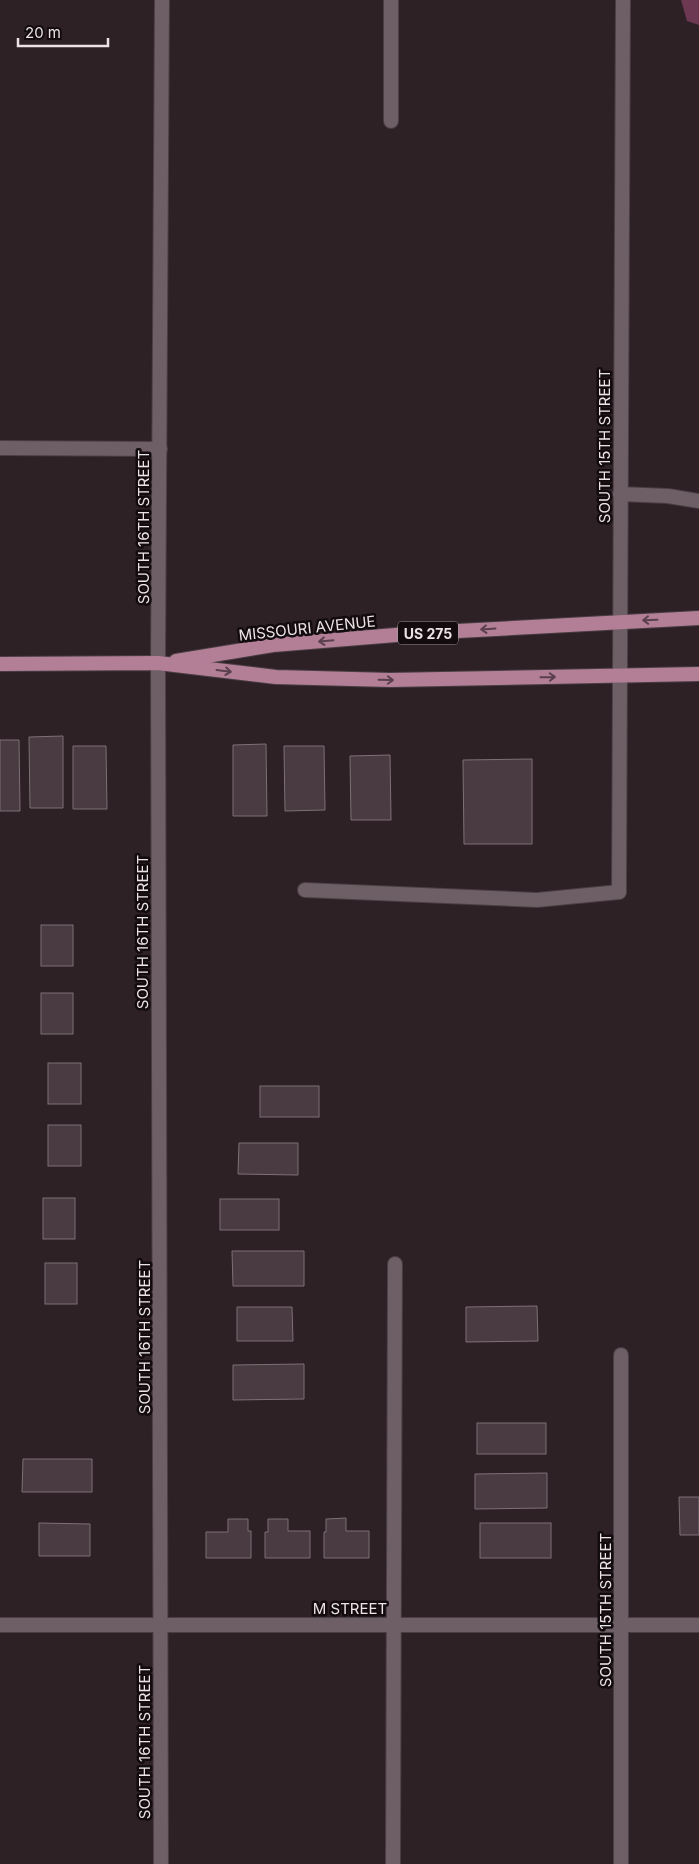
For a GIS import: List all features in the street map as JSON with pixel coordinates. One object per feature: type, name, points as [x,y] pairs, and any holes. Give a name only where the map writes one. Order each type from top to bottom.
[{"type":"main road","name":"MISSOURI AVENUE","points":[[158,664],[273,645],[420,633],[699,618]]},
{"type":"main road","name":"MISSOURI AVENUE","points":[[0,664],[158,664],[276,677],[390,680],[699,674]]},
{"type":"street","name":"SOUTH 16TH STREET","points":[[160,1864],[158,664],[162,0]]},
{"type":"street","points":[[391,121],[392,0]]},
{"type":"street","name":"SOUTH 15TH STREET","points":[[305,890],[538,900],[619,892],[623,0]]},
{"type":"street","points":[[0,448],[160,449]]},
{"type":"street","points":[[620,494],[668,496],[699,501]]},
{"type":"street","points":[[394,1864],[395,1264]]},
{"type":"street","name":"SOUTH 15TH STREET","points":[[621,1356],[622,1864]]},
{"type":"street","name":"M STREET","points":[[0,1625],[699,1624]]},
{"type":"shaded area","points":[[681,0],[699,0],[699,25],[687,21]]},
{"type":"building","points":[[63,736],[63,808],[30,808],[29,737]]},
{"type":"building","points":[[0,740],[19,740],[20,811],[0,811]]},
{"type":"building","points":[[266,744],[267,816],[233,816],[233,745]]},
{"type":"building","points":[[73,746],[106,746],[107,809],[73,809]]},
{"type":"building","points":[[284,746],[324,746],[325,810],[285,811]]},
{"type":"building","points":[[390,755],[391,820],[351,820],[350,756]]},
{"type":"building","points":[[532,759],[532,844],[464,844],[463,760]]},
{"type":"building","points":[[41,925],[73,925],[73,966],[41,966]]},
{"type":"building","points":[[41,993],[73,993],[73,1034],[41,1034]]},
{"type":"building","points":[[48,1063],[81,1063],[81,1104],[48,1104]]},
{"type":"building","points":[[260,1086],[319,1086],[319,1117],[260,1117]]},
{"type":"building","points":[[48,1125],[81,1125],[81,1166],[48,1166]]},
{"type":"building","points":[[239,1143],[298,1143],[298,1175],[238,1174]]},
{"type":"building","points":[[43,1198],[75,1198],[75,1239],[43,1239]]},
{"type":"building","points":[[220,1199],[279,1199],[279,1230],[220,1230]]},
{"type":"building","points":[[232,1251],[304,1251],[304,1286],[233,1286]]},
{"type":"building","points":[[45,1263],[77,1263],[77,1304],[45,1304]]},
{"type":"building","points":[[537,1306],[538,1341],[466,1342],[466,1307]]},
{"type":"building","points":[[237,1307],[292,1307],[293,1341],[237,1341]]},
{"type":"building","points":[[304,1364],[304,1399],[233,1400],[233,1365]]},
{"type":"building","points":[[477,1423],[546,1423],[546,1454],[477,1454]]},
{"type":"building","points":[[23,1459],[92,1459],[92,1492],[22,1492]]},
{"type":"building","points":[[547,1473],[547,1508],[475,1509],[475,1474]]},
{"type":"building","points":[[679,1497],[699,1497],[699,1535],[680,1535]]},
{"type":"building","points":[[346,1518],[346,1531],[369,1531],[369,1558],[324,1558],[326,1519]]},
{"type":"building","points":[[228,1519],[248,1519],[248,1531],[251,1531],[251,1558],[206,1558],[206,1532],[228,1532]]},
{"type":"building","points":[[268,1519],[288,1519],[288,1531],[310,1531],[310,1558],[265,1558],[265,1532],[268,1532]]},
{"type":"building","points":[[39,1523],[90,1524],[90,1556],[39,1556]]},
{"type":"building","points":[[480,1523],[551,1523],[551,1558],[480,1558]]}]
